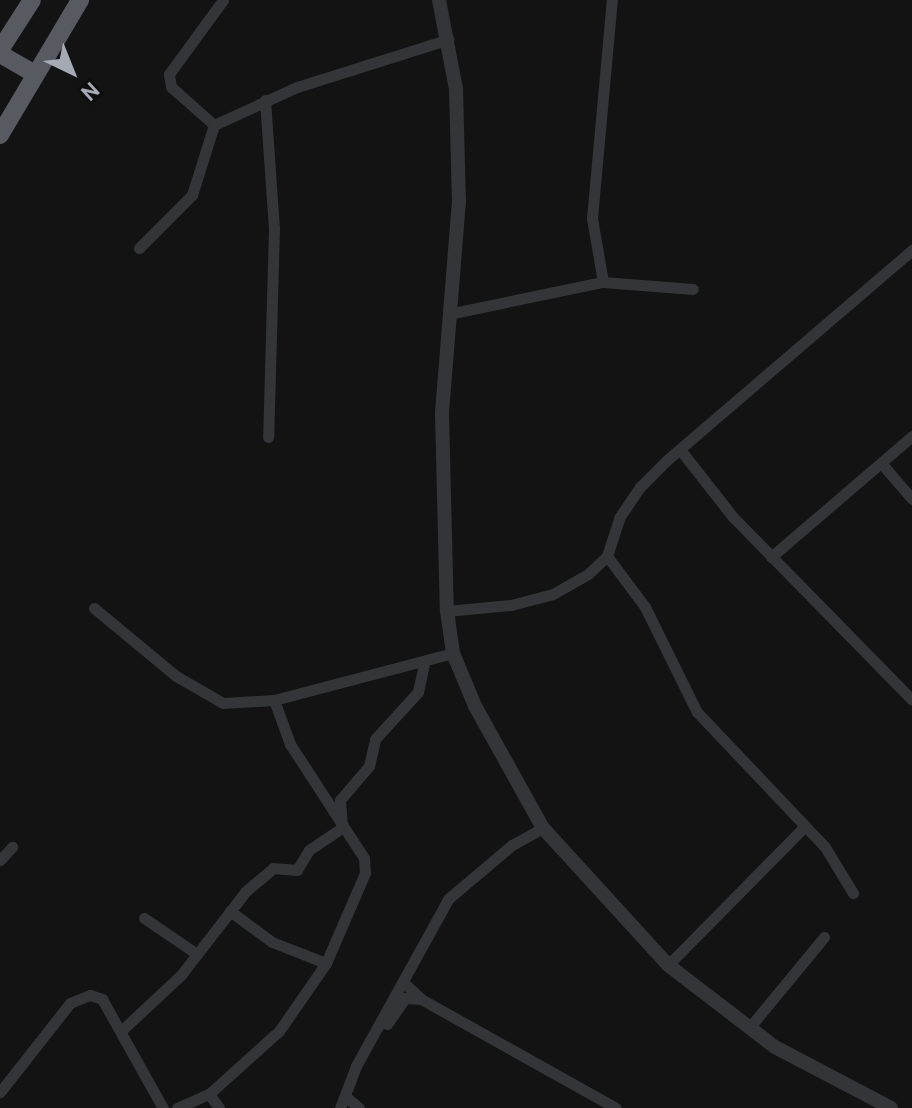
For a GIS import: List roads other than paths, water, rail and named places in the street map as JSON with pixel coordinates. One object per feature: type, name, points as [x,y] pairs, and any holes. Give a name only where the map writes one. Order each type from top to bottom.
[{"type":"highway","points":[[32,0],[0,52],[35,74]]},
{"type":"highway","points":[[0,135],[80,0]]},
{"type":"street","points":[[214,125],[171,87],[169,74],[223,0]]},
{"type":"street","points":[[439,0],[449,39],[459,201],[453,313],[442,413],[447,611],[453,653],[491,739],[543,828],[668,965],[749,1028],[880,1106]]},
{"type":"street","points":[[603,282],[592,218],[612,0]]},
{"type":"street","points":[[139,248],[192,195],[214,125],[265,100],[449,39]]},
{"type":"street","points":[[265,100],[274,228],[268,437]]},
{"type":"street","points":[[447,611],[553,594],[607,556],[619,518],[640,487],[912,250]]},
{"type":"street","points":[[453,313],[603,282],[693,289]]},
{"type":"street","points":[[771,557],[912,436]]},
{"type":"street","points":[[682,452],[771,557],[912,700]]},
{"type":"street","points":[[882,464],[912,499]]},
{"type":"street","points":[[607,556],[645,607],[697,712],[804,827],[853,893]]},
{"type":"street","points":[[94,608],[202,694],[223,703],[274,700],[453,653]]},
{"type":"street","points":[[342,828],[340,800],[369,766],[375,739],[418,692],[424,663]]},
{"type":"street","points":[[177,1108],[209,1094],[279,1031],[326,963],[367,866],[290,744],[274,700]]},
{"type":"street","points":[[668,965],[804,827]]},
{"type":"street","points":[[122,1030],[197,954],[230,911],[273,868],[297,870],[309,850],[342,828]]},
{"type":"street","points":[[340,1108],[356,1066],[448,899],[512,845],[543,828]]},
{"type":"street","points":[[0,860],[12,847]]},
{"type":"street","points":[[230,911],[272,942],[326,963]]},
{"type":"street","points":[[144,918],[197,954]]},
{"type":"street","points":[[749,1028],[824,937]]},
{"type":"street","points":[[403,982],[421,999],[616,1108]]},
{"type":"street","points":[[0,1092],[78,997],[102,999],[163,1108]]},
{"type":"street","points":[[356,1066],[405,998],[421,999]]},
{"type":"street","points":[[209,1094],[219,1108]]},
{"type":"street","points":[[346,1097],[359,1108]]}]
